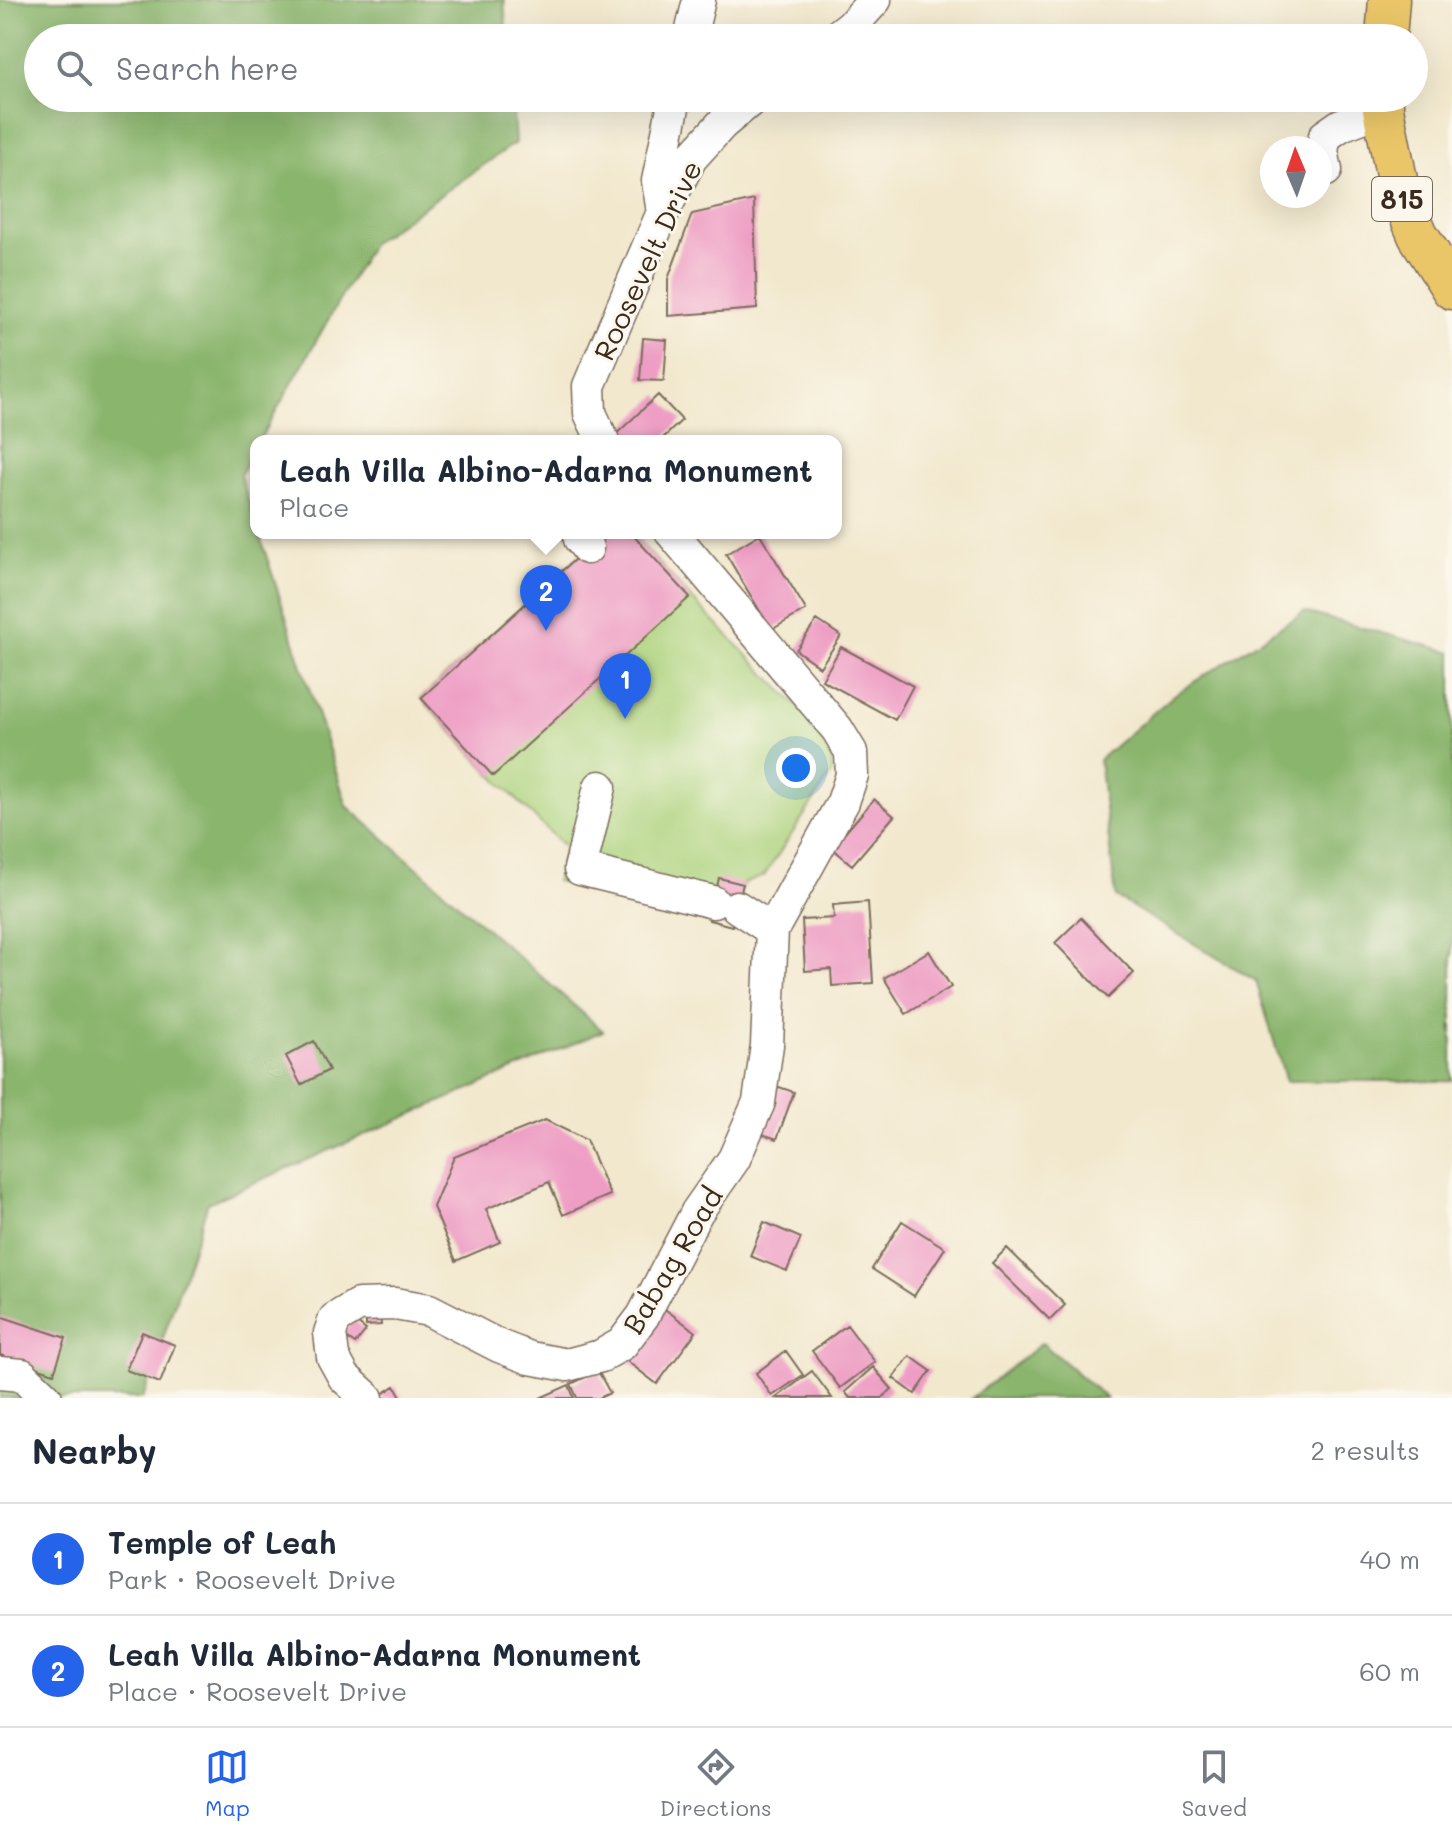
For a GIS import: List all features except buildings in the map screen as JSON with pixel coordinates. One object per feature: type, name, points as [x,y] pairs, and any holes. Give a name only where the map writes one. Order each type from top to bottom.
[{"type":"main road","points":[[1387,24],[1389,0]]},
{"type":"main road","name":"815","points":[[1384,112],[1399,190],[1418,235],[1452,289]]},
{"type":"street","points":[[693,24],[699,0]]},
{"type":"street","points":[[853,24],[875,0]]},
{"type":"street","points":[[663,212],[658,181],[672,112]]},
{"type":"street","name":"Roosevelt Drive","points":[[600,435],[590,413],[589,386],[663,212],[691,158],[736,112]]},
{"type":"street","points":[[1325,136],[1367,112]]},
{"type":"street","points":[[600,787],[580,869],[725,905],[772,930],[843,802],[852,775],[851,752],[837,729],[677,539]]},
{"type":"street","name":"Babag Road","points":[[367,1398],[344,1377],[333,1357],[330,1333],[335,1319],[358,1305],[395,1304],[429,1310],[499,1346],[530,1358],[567,1365],[601,1356],[622,1344],[643,1316],[697,1212],[734,1159],[759,1102],[767,1045],[772,930]]},
{"type":"street","points":[[0,1373],[22,1375],[46,1398]]},
{"type":"green space","points":[[0,0],[504,0],[506,24],[24,24],[24,112],[513,112],[515,143],[372,243],[262,435],[250,435],[250,458],[240,475],[250,506],[250,539],[261,539],[347,806],[603,1031],[208,1203],[143,1398],[0,1398]]},
{"type":"green space","points":[[597,539],[637,539],[831,740],[832,773],[764,876],[743,884],[732,926],[556,881],[565,847],[493,776],[421,698]]},
{"type":"green space","points":[[1304,612],[1452,652],[1452,1081],[1286,1081],[1256,981],[1116,897],[1099,760],[1174,695]]},
{"type":"green space","points":[[1042,1343],[1106,1398],[972,1398]]},
{"type":"place","name":"Leah Villa Albino-Adarna Monument","points":[[546,631]]},
{"type":"place","name":"Temple of Leah","points":[[625,719]]}]
